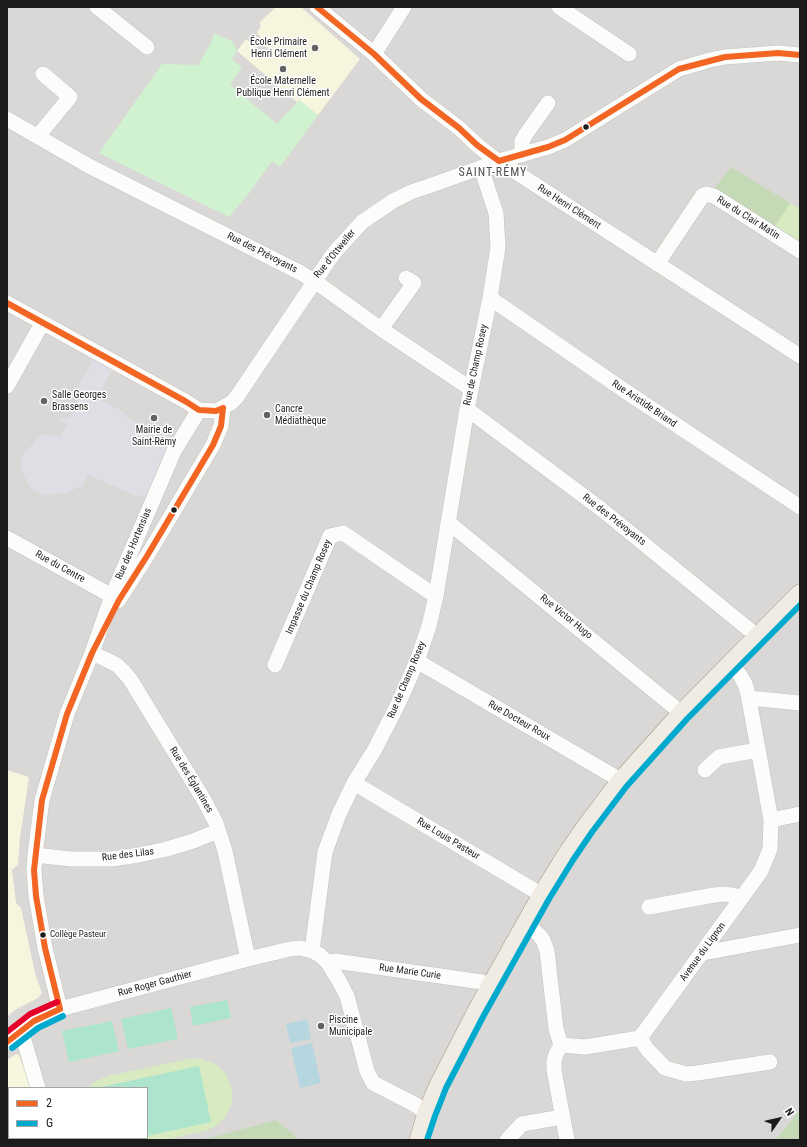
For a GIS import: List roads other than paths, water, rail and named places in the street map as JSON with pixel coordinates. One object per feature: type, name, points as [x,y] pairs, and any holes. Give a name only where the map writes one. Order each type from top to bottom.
[{"type":"main road","points":[[419,1140],[427,1113],[442,1079],[491,986],[542,896],[566,856],[586,827],[620,782],[680,714],[800,594]]},
{"type":"street","points":[[97,7],[147,47]]},
{"type":"street","name":"Rue Henri Clément","points":[[317,7],[374,54],[421,100],[460,128],[477,145],[499,161],[800,356]]},
{"type":"street","points":[[374,54],[404,7]]},
{"type":"street","points":[[559,7],[629,54]]},
{"type":"street","name":"Rue d'Ottweiler","points":[[227,406],[236,398],[333,254],[362,222],[375,212],[411,192],[499,161],[548,148],[565,140],[679,69],[725,57],[778,53],[800,55]]},
{"type":"street","points":[[38,136],[70,97],[43,74]]},
{"type":"street","points":[[522,155],[522,141],[548,103]]},
{"type":"street","name":"Rue des Prévoyants","points":[[7,119],[124,184],[286,264],[320,285],[381,329],[471,389]]},
{"type":"street","name":"Rue de Champ Rosey","points":[[312,950],[325,852],[339,814],[354,783],[375,749],[400,700],[417,662],[429,626],[436,596],[467,409],[490,298],[498,247],[496,213],[481,168]]},
{"type":"street","name":"Rue du Clair Matin","points":[[657,264],[703,196],[706,194],[714,196],[800,251]]},
{"type":"street","points":[[381,329],[414,283],[406,278]]},
{"type":"street","name":"Rue Aristide Briand","points":[[490,298],[628,393],[800,507]]},
{"type":"street","points":[[7,303],[185,400],[199,410],[216,411],[227,406]]},
{"type":"street","points":[[7,386],[39,329],[44,324]]},
{"type":"street","points":[[92,653],[119,600],[147,556],[213,444],[221,426],[227,406]]},
{"type":"street","name":"Rue des Prévoyants","points":[[467,409],[601,509],[758,636]]},
{"type":"street","name":"Rue des Hortensias","points":[[60,1009],[45,948],[36,896],[34,870],[42,800],[67,714],[92,653],[112,596],[174,451],[199,410]]},
{"type":"street","name":"Rue Victor Hugo","points":[[448,522],[674,707],[680,714]]},
{"type":"street","name":"Impasse du Champ Rosey","points":[[275,665],[330,536],[343,533],[436,596]]},
{"type":"street","name":"Rue du Centre","points":[[7,538],[112,596]]},
{"type":"street","name":"Rue des Églantines","points":[[92,653],[117,665],[130,679],[204,800],[225,851],[248,959]]},
{"type":"street","name":"Rue Docteur Roux","points":[[417,662],[615,777],[620,782]]},
{"type":"street","name":"Avenue du Lignon","points":[[640,1038],[761,871],[770,849],[771,820],[749,698],[745,684],[730,663]]},
{"type":"street","points":[[749,698],[800,703]]},
{"type":"street","points":[[705,770],[719,757],[758,750]]},
{"type":"street","name":"Rue Louis Pasteur","points":[[354,783],[542,896]]},
{"type":"street","points":[[771,820],[800,814]]},
{"type":"street","name":"Rue des Lilas","points":[[35,855],[71,859],[112,859],[167,849],[218,831]]},
{"type":"street","points":[[649,907],[714,895],[726,894],[742,897]]},
{"type":"street","points":[[527,924],[543,940],[546,951],[556,1029],[561,1045],[554,1061],[554,1070],[567,1140]]},
{"type":"street","points":[[703,953],[800,935]]},
{"type":"street","name":"Rue Roger Gauthier","points":[[7,1042],[34,1021],[60,1009],[290,949],[300,948],[312,950]]},
{"type":"street","points":[[312,950],[328,963],[347,996],[367,1071],[373,1083],[414,1104],[427,1113]]},
{"type":"street","name":"Rue Marie Curie","points":[[328,963],[335,961],[482,982],[491,986]]},
{"type":"street","points":[[21,1030],[38,1087]]},
{"type":"street","points":[[561,1045],[585,1047],[640,1038],[647,1049],[665,1068],[686,1074],[770,1062]]},
{"type":"street","points":[[506,1140],[522,1124],[562,1117]]},
{"type":"water","points":[[307,1019],[311,1039],[290,1043],[286,1024]]},
{"type":"water","points":[[312,1043],[321,1083],[300,1088],[291,1048]]},
{"type":"place","name":"École Primaire Henri Clément","points":[[315,48]]},
{"type":"place","name":"École Maternelle Publique Henri Clément","points":[[283,69]]},
{"type":"place","name":"Salle Georges Brassens","points":[[44,401]]},
{"type":"place","name":"Cancre Médiathèque","points":[[267,415]]},
{"type":"place","name":"Mairie de Saint-Rémy","points":[[154,418]]},
{"type":"place","name":"Collège Pasteur","points":[[43,935]]},
{"type":"place","name":"Piscine Municipale","points":[[321,1026]]},
{"type":"district","name":"SAINT-RÉMY","points":[[493,173]]}]
